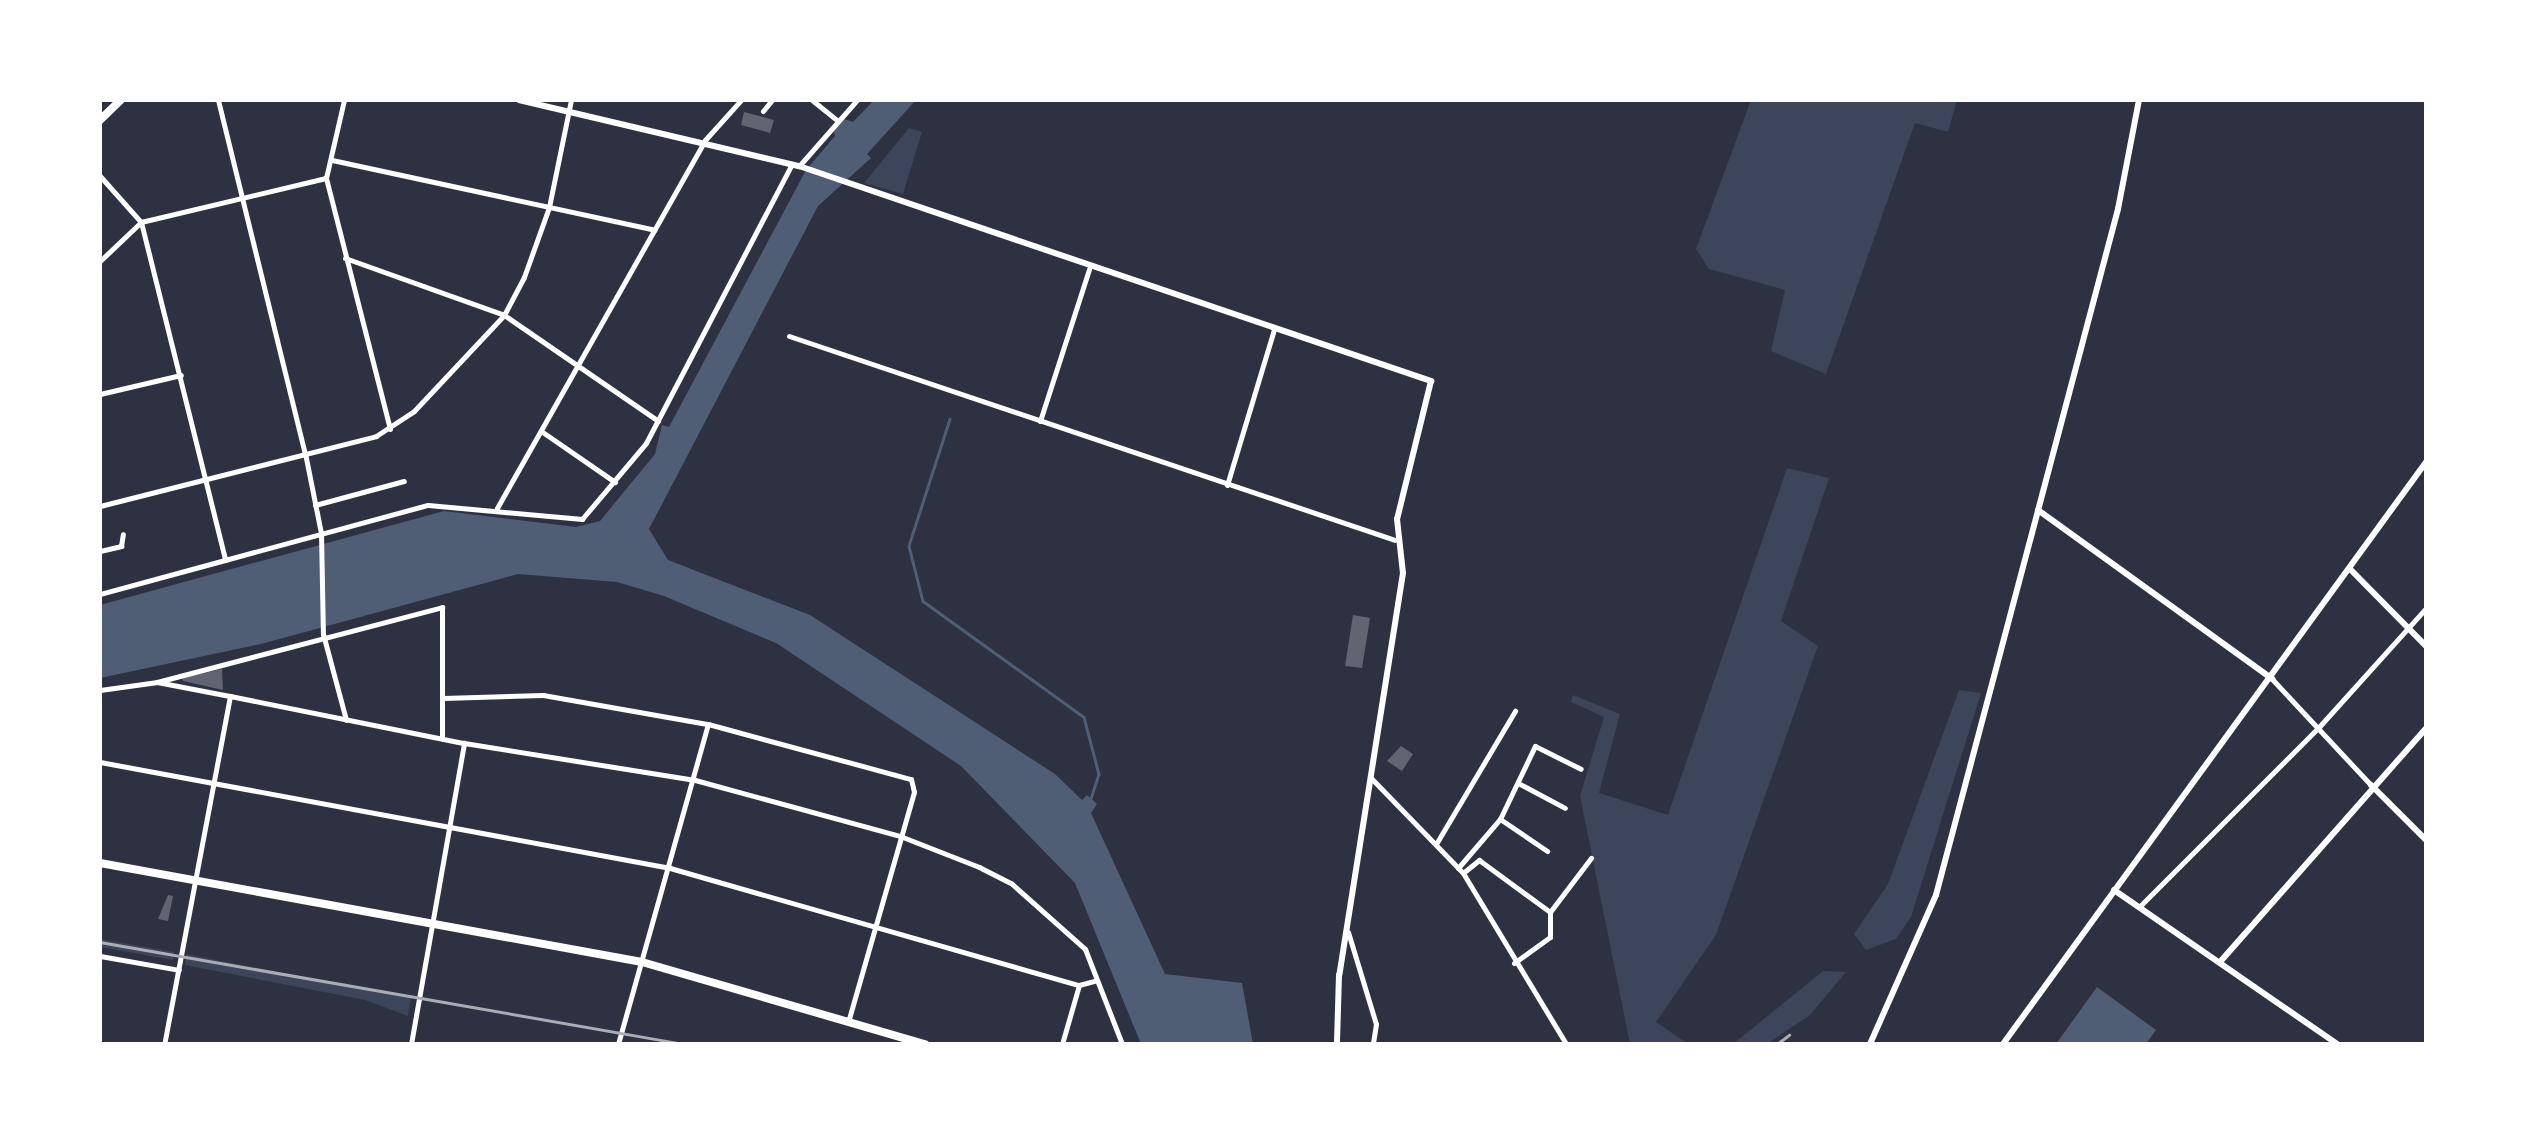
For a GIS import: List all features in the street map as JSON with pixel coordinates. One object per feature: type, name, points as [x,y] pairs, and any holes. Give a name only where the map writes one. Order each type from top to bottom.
[{"type":"main road","points":[[100,120],[122,100]]},
{"type":"main road","points":[[100,863],[642,962],[925,1044]]},
{"type":"street","points":[[218,100],[316,505],[322,536],[324,632],[346,720]]},
{"type":"street","points":[[344,100],[326,178],[390,429]]},
{"type":"street","points":[[520,100],[706,140],[798,166],[1431,381],[1395,540],[1403,574],[1348,924],[1337,1044]]},
{"type":"street","points":[[100,506],[390,429],[504,315],[550,208],[572,100]]},
{"type":"street","points":[[497,508],[706,140],[741,100]]},
{"type":"street","points":[[764,111],[772,100]]},
{"type":"street","points":[[812,100],[837,120]]},
{"type":"street","points":[[100,594],[428,504],[497,508],[574,522],[615,482],[658,421],[798,166],[857,100]]},
{"type":"street","points":[[1870,1044],[1936,895],[2118,210],[2140,100]]},
{"type":"street","points":[[332,160],[655,230]]},
{"type":"street","points":[[100,176],[141,222],[208,478],[224,560]]},
{"type":"street","points":[[100,261],[141,222],[326,178]]},
{"type":"street","points":[[345,258],[504,315],[658,421]]},
{"type":"street","points":[[1040,421],[1090,268]]},
{"type":"street","points":[[1227,485],[1274,329]]},
{"type":"street","points":[[789,336],[1395,540]]},
{"type":"street","points":[[100,394],[181,375]]},
{"type":"street","points":[[542,431],[615,482]]},
{"type":"street","points":[[2003,1044],[2272,679],[2426,462]]},
{"type":"street","points":[[316,505],[404,481]]},
{"type":"street","points":[[2038,510],[2272,679],[2426,840]]},
{"type":"street","points":[[100,551],[121,546],[123,534]]},
{"type":"street","points":[[2350,569],[2426,646]]},
{"type":"street","points":[[100,690],[157,682],[324,632],[442,607],[442,738]]},
{"type":"street","points":[[2138,907],[2318,728],[2426,608]]},
{"type":"street","points":[[157,682],[464,743],[695,780],[900,836],[1012,884],[1085,949],[1122,1044]]},
{"type":"street","points":[[443,698],[543,695],[708,724],[911,778],[914,792],[848,1022]]},
{"type":"street","points":[[164,1044],[230,696]]},
{"type":"street","points":[[1436,844],[1516,711]]},
{"type":"street","points":[[618,1044],[708,724]]},
{"type":"street","points":[[2220,962],[2371,785],[2426,728]]},
{"type":"street","points":[[411,1044],[429,924],[464,743]]},
{"type":"street","points":[[1461,871],[1500,820],[1538,745],[1580,769]]},
{"type":"street","points":[[100,762],[449,823],[670,868],[1078,985],[1094,980]]},
{"type":"street","points":[[1371,778],[1461,871],[1566,1044]]},
{"type":"street","points":[[1518,783],[1566,808]]},
{"type":"street","points":[[1500,820],[1547,851]]},
{"type":"street","points":[[1514,964],[1550,937],[1550,912],[1590,858]]},
{"type":"street","points":[[1461,871],[1479,860],[1550,912]]},
{"type":"street","points":[[2114,890],[2336,1044]]},
{"type":"street","points":[[1348,924],[1352,960],[1376,1024],[1373,1044]]},
{"type":"street","points":[[100,956],[179,970]]},
{"type":"street","points":[[1062,1044],[1078,985]]},
{"type":"shaded area","points":[[874,100],[916,100],[867,154],[871,158],[818,206],[649,529],[668,560],[810,615],[1055,774],[1082,800],[1087,795],[1097,804],[1091,813],[1165,974],[1242,983],[1253,1044],[1141,1044],[1075,883],[961,766],[776,643],[664,596],[617,582],[518,574],[261,644],[100,678],[100,605],[444,511],[576,527],[600,521],[655,454],[662,425],[669,427],[806,170],[835,136],[833,129],[844,119],[853,122]]},
{"type":"shaded area","points":[[1751,100],[1957,100],[1948,132],[1915,123],[1826,374],[1771,351],[1785,290],[1709,269],[1696,249]]},
{"type":"shaded area","points":[[909,128],[922,132],[903,194],[864,183]]},
{"type":"shaded area","points":[[1787,468],[1829,478],[1781,621],[1818,646],[1716,935],[1656,1022],[1688,1044],[1630,1044],[1580,796],[1604,717],[1571,702],[1573,695],[1620,714],[1599,793],[1668,815]]},
{"type":"shaded area","points":[[1959,690],[1981,693],[1911,917],[1896,939],[1866,950],[1854,934],[1888,884]]},
{"type":"shaded area","points":[[100,939],[174,952],[173,960],[100,947]]},
{"type":"shaded area","points":[[186,954],[411,998],[408,1016],[365,1000],[185,965]]},
{"type":"shaded area","points":[[1823,971],[1846,972],[1810,1015],[1767,1044],[1733,1044]]},
{"type":"shaded area","points":[[2097,987],[2156,1030],[2146,1044],[2056,1044]]},
{"type":"building","points":[[744,112],[774,120],[770,133],[741,125]]},
{"type":"building","points":[[1353,615],[1370,618],[1362,668],[1345,666]]},
{"type":"building","points":[[222,669],[223,690],[182,678]]},
{"type":"building","points":[[1401,746],[1413,754],[1402,771],[1387,761]]},
{"type":"building","points":[[168,895],[173,896],[168,921],[158,919]]},
{"type":"waterway","points":[[950,419],[909,546],[923,601],[1084,717],[1099,774],[1091,798]]},
{"type":"railway","points":[[100,942],[684,1044]]},
{"type":"railway","points":[[1777,1044],[1789,1035]]}]
